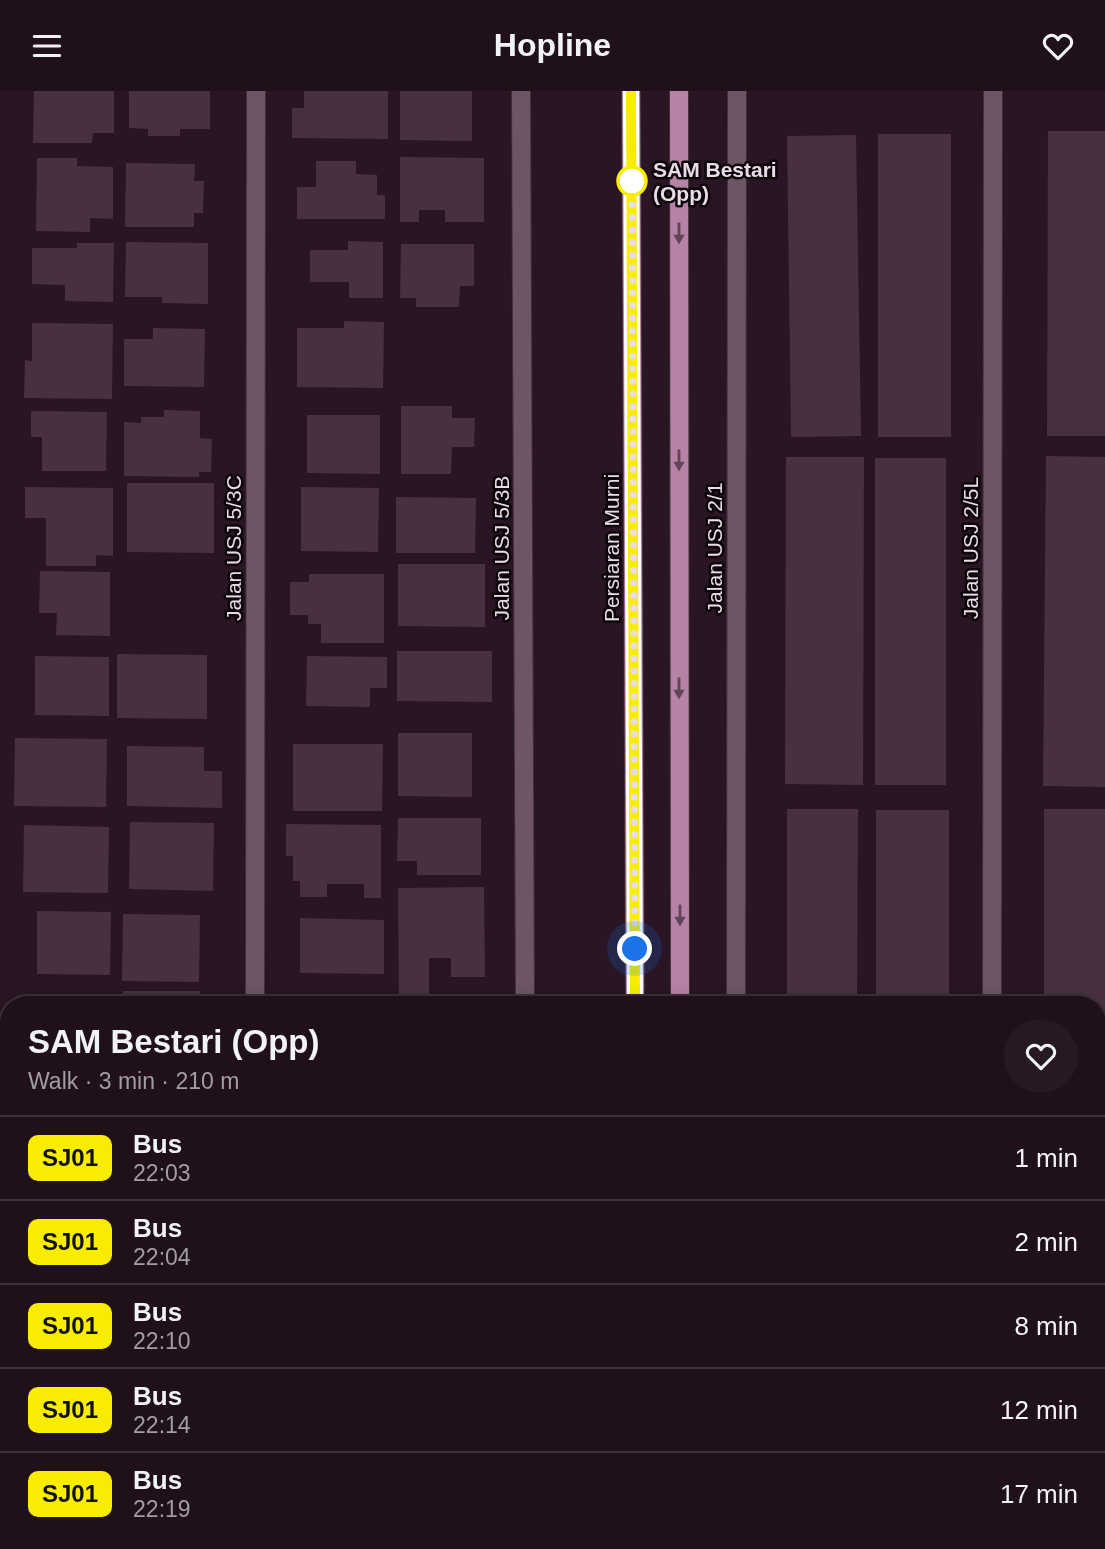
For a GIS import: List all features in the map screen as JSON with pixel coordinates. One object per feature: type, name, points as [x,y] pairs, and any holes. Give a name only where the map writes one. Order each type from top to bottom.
[{"type":"main road","name":"Persiaran Murni","points":[[631,91],[635,996]]},
{"type":"main road","points":[[679,91],[680,996]]},
{"type":"street","name":"Jalan USJ 5/3C","points":[[255,996],[257,91]]},
{"type":"street","name":"Jalan USJ 5/3B","points":[[522,91],[525,996]]},
{"type":"street","name":"Jalan USJ 2/1","points":[[736,996],[737,91]]},
{"type":"street","name":"Jalan USJ 2/5L","points":[[992,996],[993,91]]},
{"type":"building","points":[[34,91],[114,91],[114,133],[93,133],[92,143],[33,143]]},
{"type":"building","points":[[129,91],[210,91],[210,129],[180,129],[180,136],[148,136],[148,129],[129,128]]},
{"type":"building","points":[[304,91],[388,91],[388,139],[292,138],[292,108],[304,108]]},
{"type":"building","points":[[400,91],[472,91],[472,141],[400,140]]},
{"type":"building","points":[[1048,131],[1105,131],[1105,436],[1047,436]]},
{"type":"building","points":[[878,134],[951,134],[951,437],[878,437]]},
{"type":"building","points":[[856,135],[861,436],[791,437],[787,136]]},
{"type":"building","points":[[400,157],[484,158],[484,222],[445,222],[445,210],[419,210],[419,222],[400,222]]},
{"type":"building","points":[[37,158],[77,158],[77,166],[113,167],[113,219],[90,218],[90,232],[36,231]]},
{"type":"building","points":[[316,161],[356,161],[356,174],[377,175],[377,195],[385,195],[385,219],[297,219],[297,187],[316,187]]},
{"type":"building","points":[[126,163],[195,164],[194,181],[204,181],[203,213],[194,213],[194,227],[125,227]]},
{"type":"building","points":[[348,241],[383,242],[383,298],[349,298],[349,282],[310,282],[310,250],[348,250]]},
{"type":"building","points":[[126,242],[208,243],[208,304],[162,303],[162,297],[125,297]]},
{"type":"building","points":[[77,243],[114,243],[113,302],[65,301],[65,285],[32,284],[32,248],[77,248]]},
{"type":"building","points":[[401,244],[474,244],[474,286],[460,286],[459,307],[416,307],[416,298],[400,298]]},
{"type":"building","points":[[344,321],[384,322],[383,388],[297,387],[297,328],[344,328]]},
{"type":"building","points":[[32,323],[113,324],[112,399],[24,398],[25,360],[32,361]]},
{"type":"building","points":[[153,328],[205,329],[204,387],[124,386],[124,339],[153,339]]},
{"type":"building","points":[[401,406],[452,406],[452,418],[475,418],[474,447],[452,447],[451,474],[401,474]]},
{"type":"building","points":[[164,410],[200,411],[200,438],[212,439],[211,472],[199,472],[199,477],[124,476],[124,422],[141,423],[141,417],[164,417]]},
{"type":"building","points":[[31,411],[107,412],[106,471],[42,471],[42,437],[31,437]]},
{"type":"building","points":[[307,415],[380,415],[380,474],[307,473]]},
{"type":"building","points":[[1046,456],[1105,457],[1105,787],[1043,786]]},
{"type":"building","points":[[786,457],[864,457],[863,785],[785,784]]},
{"type":"building","points":[[875,458],[946,458],[946,785],[875,785]]},
{"type":"building","points":[[127,483],[214,483],[214,553],[127,552]]},
{"type":"building","points":[[25,487],[113,488],[113,556],[96,555],[96,566],[46,566],[46,518],[25,518]]},
{"type":"building","points":[[301,487],[379,488],[378,552],[301,551]]},
{"type":"building","points":[[396,497],[476,498],[475,553],[396,553]]},
{"type":"building","points":[[398,564],[485,564],[485,627],[398,626]]},
{"type":"building","points":[[40,571],[110,572],[110,636],[56,635],[57,613],[39,613]]},
{"type":"building","points":[[309,574],[384,574],[384,643],[321,643],[321,624],[308,624],[308,615],[290,615],[290,582],[309,582]]},
{"type":"building","points":[[397,651],[492,651],[492,702],[397,701]]},
{"type":"building","points":[[117,654],[207,655],[207,719],[117,718]]},
{"type":"building","points":[[35,656],[109,657],[109,716],[35,715]]},
{"type":"building","points":[[307,656],[387,657],[387,688],[370,688],[370,707],[306,706]]},
{"type":"building","points":[[398,733],[472,733],[472,797],[398,796]]},
{"type":"building","points":[[15,738],[107,739],[106,807],[14,806]]},
{"type":"building","points":[[293,744],[383,744],[382,811],[293,811]]},
{"type":"building","points":[[127,746],[204,747],[204,771],[222,771],[222,808],[127,806]]},
{"type":"building","points":[[787,809],[858,809],[857,996],[787,996]]},
{"type":"building","points":[[1044,809],[1105,809],[1105,996],[1044,996]]},
{"type":"building","points":[[876,810],[949,810],[949,996],[876,996]]},
{"type":"building","points":[[398,818],[481,818],[481,875],[417,875],[417,861],[397,861]]},
{"type":"building","points":[[130,822],[214,823],[213,891],[129,889]]},
{"type":"building","points":[[286,824],[381,825],[381,898],[364,898],[364,884],[327,884],[327,897],[300,897],[300,881],[293,881],[293,856],[286,856]]},
{"type":"building","points":[[24,825],[109,827],[108,893],[23,892]]},
{"type":"building","points":[[484,887],[485,977],[451,977],[451,958],[429,958],[429,996],[399,996],[398,888]]},
{"type":"building","points":[[37,911],[111,912],[110,975],[37,974]]},
{"type":"building","points":[[123,914],[200,915],[199,982],[122,981]]},
{"type":"building","points":[[300,918],[384,920],[384,974],[300,973]]},
{"type":"building","points":[[123,991],[200,991],[200,996],[123,996]]},
{"type":"building","points":[[48,994],[107,995],[107,996]]},
{"type":"bus line","name":"SJ01","points":[[631,91],[635,996]]},
{"type":"place","name":"SAM Bestari (Opp)","points":[[632,181]]},
{"type":"route","points":[[632,181],[632,174],[635,949]]}]
